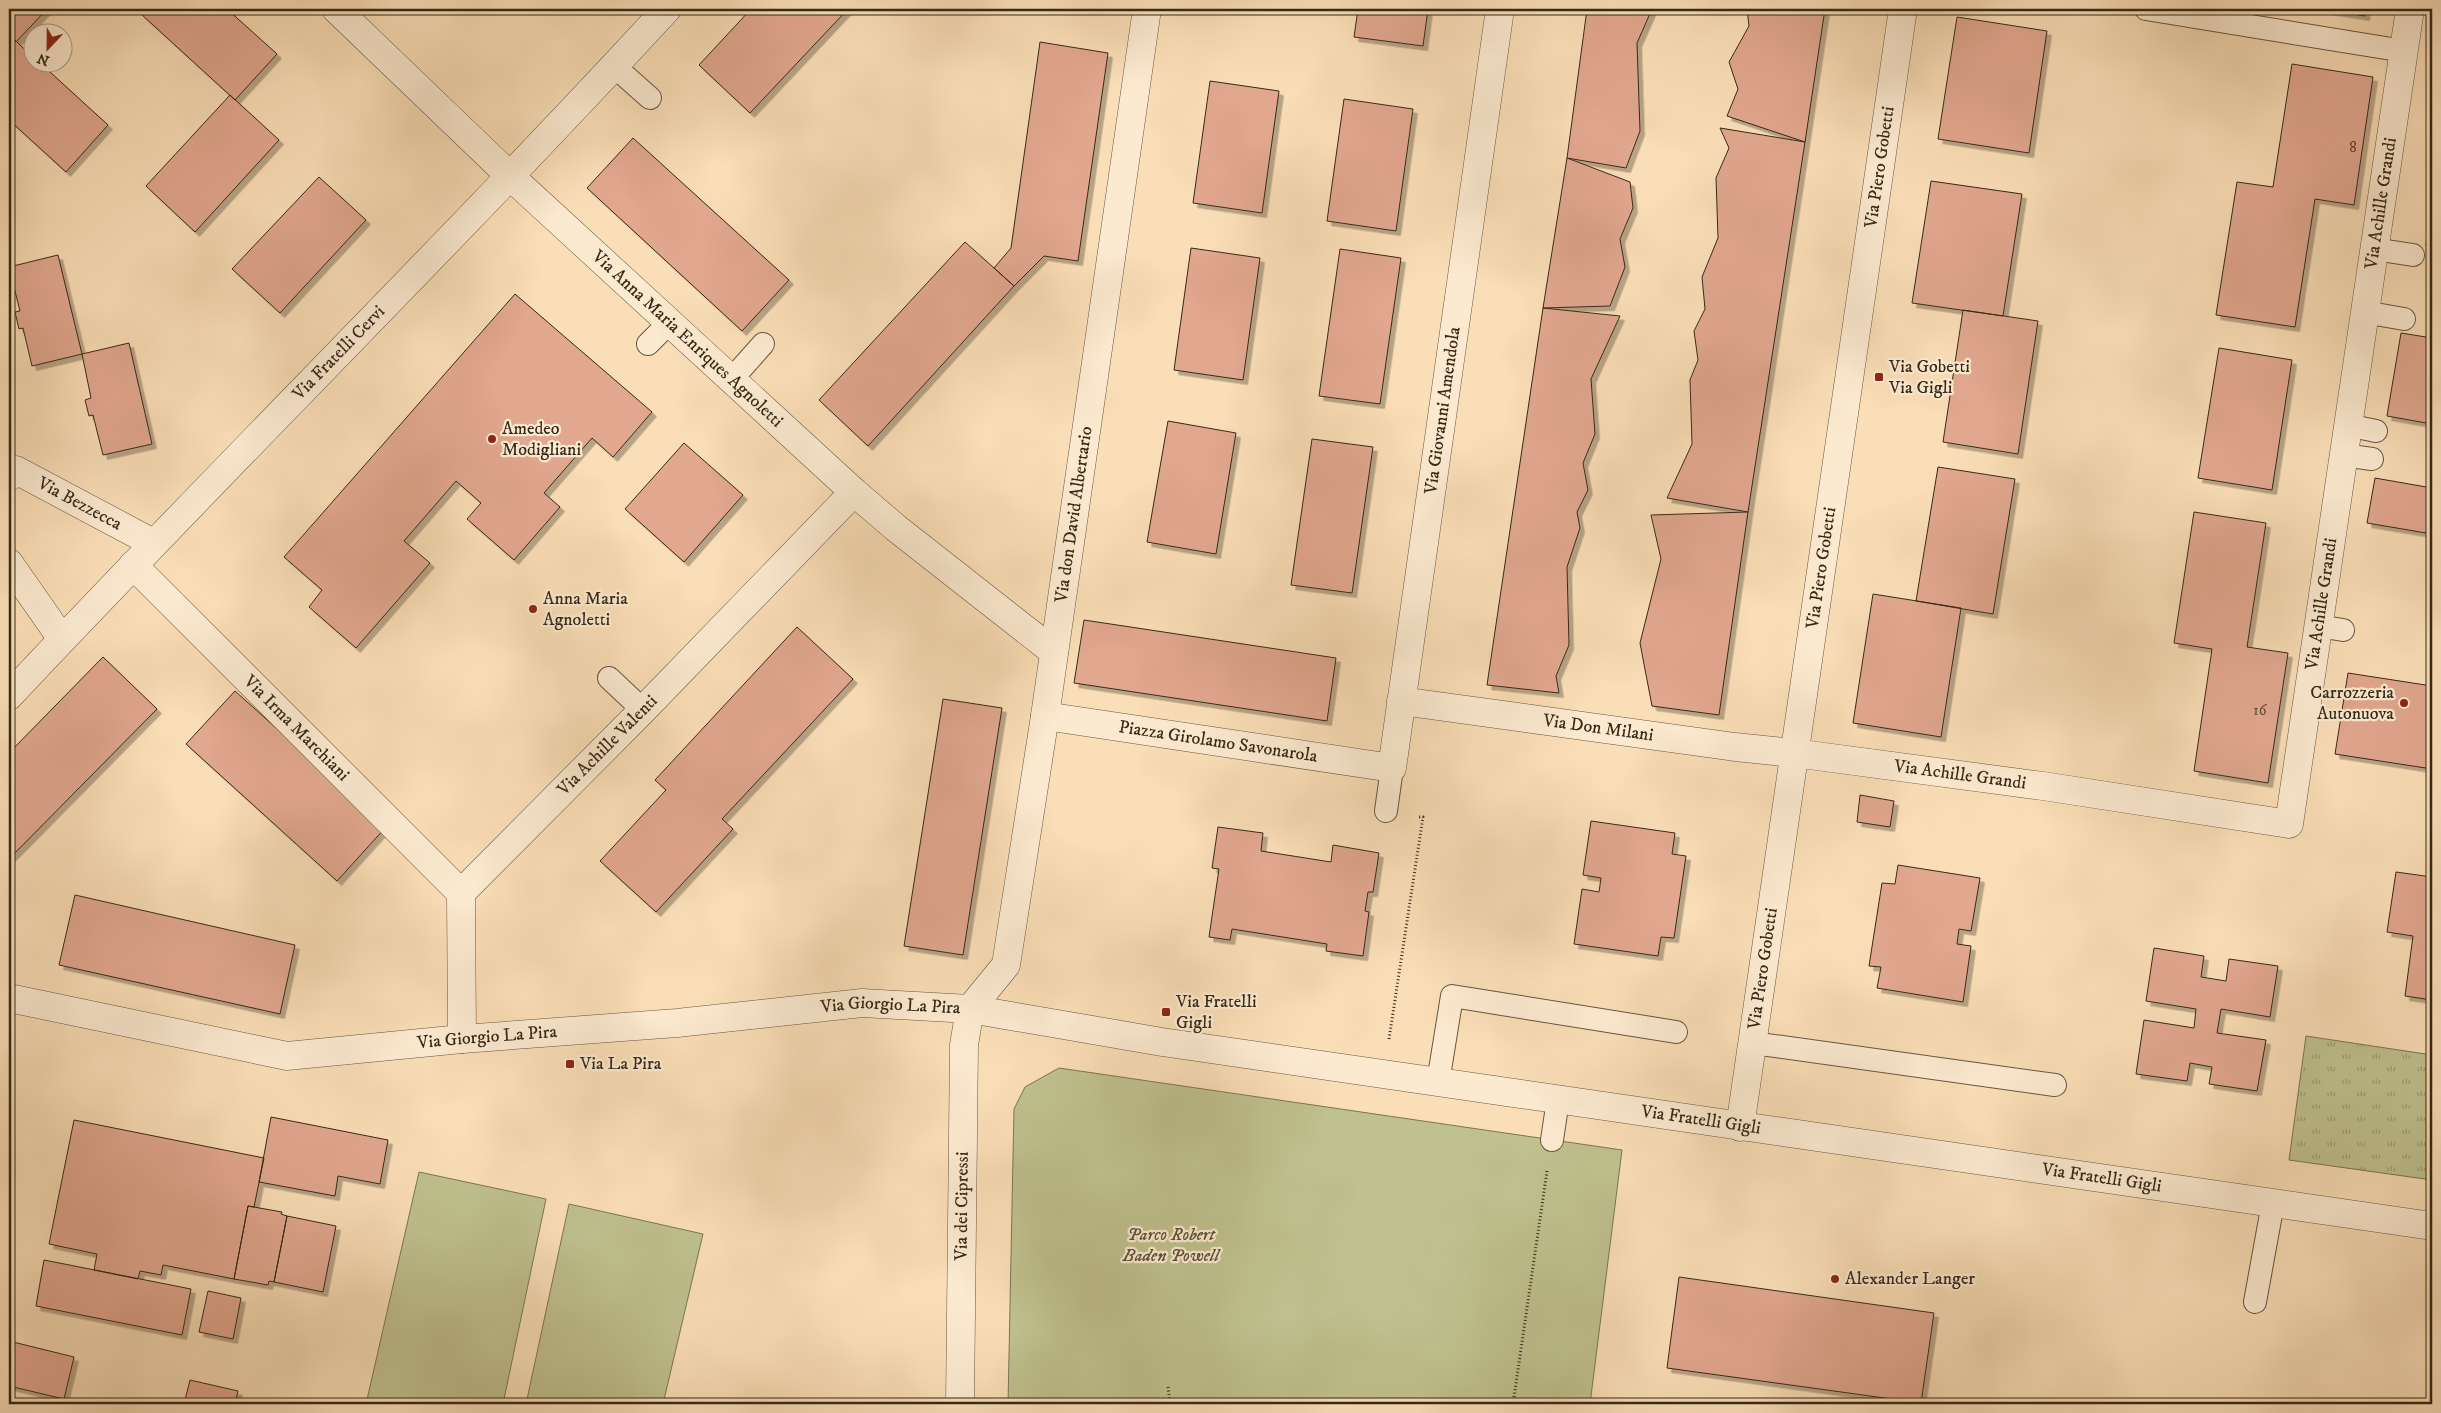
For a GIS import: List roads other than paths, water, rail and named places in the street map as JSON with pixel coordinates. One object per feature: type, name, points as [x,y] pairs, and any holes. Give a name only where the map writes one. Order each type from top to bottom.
[{"type":"street","name":"Via Anna Maria Enriques Agnoletti","points":[[336,9],[510,176],[854,492],[1054,652]]},
{"type":"street","name":"Via Fratelli Cervi","points":[[9,696],[153,543],[510,176],[667,9]]},
{"type":"street","name":"Via don David Albertario","points":[[970,1009],[1006,966],[1045,716],[1147,9]]},
{"type":"street","name":"Via Giovanni Amendola","points":[[1392,768],[1500,9]]},
{"type":"street","name":"Via Piero Gobetti","points":[[1740,1127],[1903,9]]},
{"type":"street","name":"Via Achille Grandi","points":[[1794,753],[2033,785],[2289,824],[2331,628],[2343,455],[2410,9]]},
{"type":"street","name":"Via Bezzecca","points":[[9,477],[16,470],[153,543]]},
{"type":"street","name":"Via Achille Valenti","points":[[461,894],[643,710],[854,492]]},
{"type":"street","points":[[9,563],[62,639]]},
{"type":"street","name":"Via Irma Marchiani","points":[[133,565],[461,894]]},
{"type":"street","name":"Via Don Milani","points":[[1401,701],[1734,747],[1794,753]]},
{"type":"street","name":"Piazza Girolamo Savonarola","points":[[1045,716],[1392,768]]},
{"type":"street","points":[[461,894],[462,1039]]},
{"type":"street","name":"Via Giorgio La Pira","points":[[9,998],[287,1056],[462,1039],[677,1023],[862,1003],[970,1009]]},
{"type":"street","name":"Via Fratelli Gigli","points":[[970,1009],[1162,1042],[2432,1226]]},
{"type":"street","name":"Via dei Cipressi","points":[[960,1404],[964,1045],[970,1009]]},
{"type":"lane","points":[[2146,9],[2404,51]]},
{"type":"lane","points":[[614,66],[650,98]]},
{"type":"lane","points":[[2374,249],[2413,255]]},
{"type":"lane","points":[[2364,312],[2404,319]]},
{"type":"lane","points":[[648,344],[669,323]]},
{"type":"lane","points":[[731,380],[763,344]]},
{"type":"lane","points":[[2347,425],[2376,431]]},
{"type":"lane","points":[[2343,455],[2372,459]]},
{"type":"lane","points":[[609,678],[643,710]]},
{"type":"lane","name":"Via Giovanni Amendola","points":[[1386,811],[1392,768]]},
{"type":"lane","points":[[1438,1082],[1452,996],[1676,1032]]},
{"type":"lane","points":[[1753,1043],[2055,1085]]},
{"type":"lane","points":[[1552,1140],[1558,1100]]},
{"type":"lane","points":[[2255,1302],[2273,1204]]},
{"type":"place","name":"Via Gobetti Via Gigli","points":[[1879,377]]},
{"type":"place","name":"Amedeo Modigliani","points":[[492,439]]},
{"type":"place","name":"Anna Maria Agnoletti","points":[[533,609]]},
{"type":"place","name":"Carrozzeria Autonuova","points":[[2404,703]]},
{"type":"place","name":"Via Fratelli Gigli","points":[[1166,1012]]},
{"type":"place","name":"Via La Pira","points":[[570,1064]]},
{"type":"place","name":"Alexander Langer","points":[[1835,1279]]},
{"type":"park label","name":"Parco Robert Baden Powell","points":[[1171,1245]]}]
